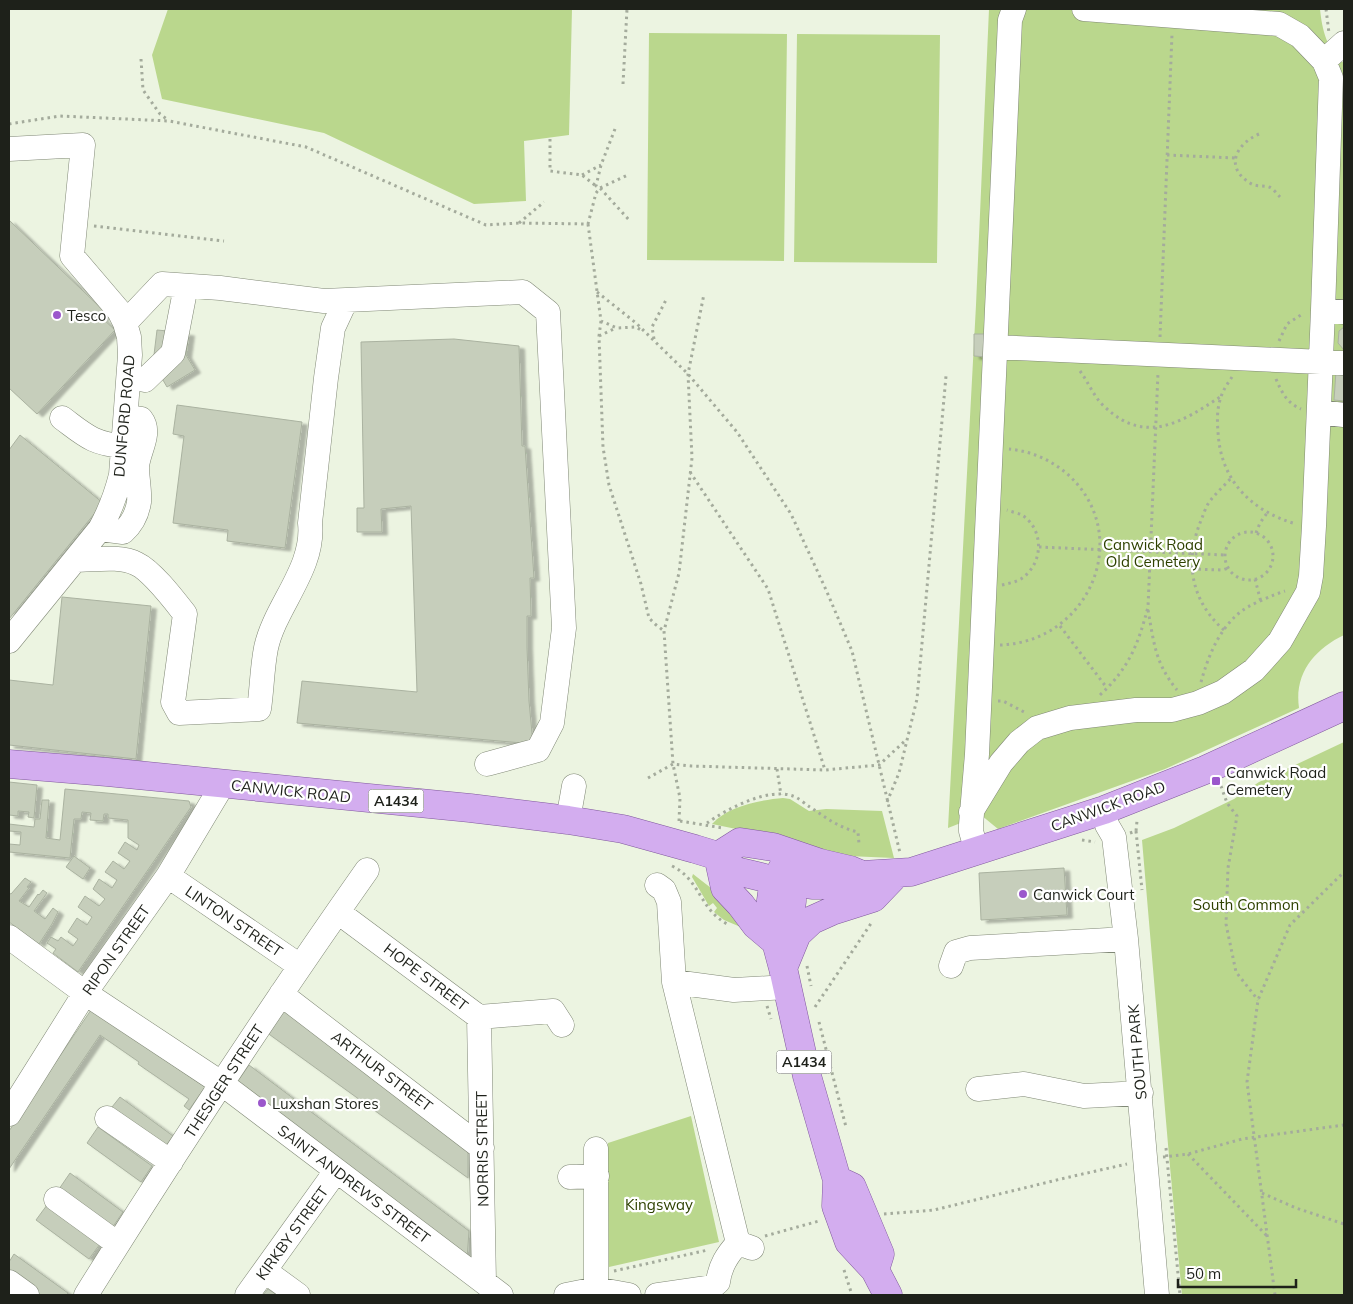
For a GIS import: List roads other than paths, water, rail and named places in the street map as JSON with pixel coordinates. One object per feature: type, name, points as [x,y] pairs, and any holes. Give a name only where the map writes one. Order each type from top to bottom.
[{"type":"main road","name":"CANWICK ROAD","points":[[718,856],[740,842],[773,847],[862,875],[899,867],[911,872],[1104,810],[1205,770],[1344,706]]},
{"type":"main road","name":"CANWICK ROAD","points":[[9,764],[470,808],[568,820],[623,829],[718,856],[732,870],[787,879],[812,886],[855,883],[862,875]]},
{"type":"main road","points":[[718,856],[725,888],[738,901],[756,925],[776,942]]},
{"type":"main road","points":[[776,942],[768,923],[772,893],[787,879],[820,863]]},
{"type":"main road","points":[[790,979],[797,934],[812,920],[832,911],[873,898],[899,867]]},
{"type":"main road","name":"A1434","points":[[776,942],[790,979],[807,1076],[837,1180],[836,1206],[849,1242],[875,1270],[888,1295]]},
{"type":"street","points":[[977,852],[971,831],[971,812],[980,701],[1010,20],[1014,9]]},
{"type":"street","points":[[971,812],[1001,764],[1019,742],[1037,728],[1070,718],[1136,710],[1172,710],[1198,703],[1222,692],[1254,670],[1280,641],[1308,592],[1311,576],[1319,412],[1332,362],[1334,311],[1331,78],[1324,61],[1300,36],[1279,24],[1084,9]]},
{"type":"street","points":[[1324,61],[1344,43]]},
{"type":"street","name":"DUNFORD ROAD","points":[[9,148],[83,144],[72,256],[119,311],[125,323],[130,355],[121,475],[109,514],[100,529],[9,641]]},
{"type":"street","points":[[125,323],[162,284],[220,288],[324,301],[524,292],[548,312],[564,628],[552,723],[538,750],[487,764]]},
{"type":"street","points":[[129,377],[144,380],[173,353],[186,286]]},
{"type":"street","points":[[75,560],[118,559],[137,564],[159,583],[185,614],[173,702],[179,713],[260,709],[266,648],[280,610],[294,588],[311,536],[310,523],[333,328],[346,300]]},
{"type":"street","points":[[996,347],[1332,362]]},
{"type":"street","points":[[1319,412],[1344,415]]},
{"type":"street","points":[[100,529],[123,532],[132,524],[139,501],[137,465],[145,439],[145,424],[141,418],[126,417]]},
{"type":"street","points":[[62,418],[87,437],[105,445],[123,446]]},
{"type":"street","points":[[977,754],[1001,764]]},
{"type":"street","name":"RIPON STREET","points":[[9,1114],[86,993],[168,876],[223,784]]},
{"type":"street","points":[[568,820],[574,786]]},
{"type":"street","name":"SOUTH PARK","points":[[1104,810],[1107,825],[1114,837],[1126,939],[1141,1093],[1157,1295]]},
{"type":"street","name":"THESIGER STREET","points":[[86,1295],[221,1083],[367,870]]},
{"type":"street","name":"LINTON STREET","points":[[168,876],[300,966]]},
{"type":"street","points":[[656,1295],[712,1287],[718,1282],[720,1270],[740,1248],[674,982],[669,902],[664,890],[657,886]]},
{"type":"street","name":"HOPE STREET","points":[[338,912],[479,1017],[559,1009]]},
{"type":"street","name":"SAINT ANDREWS STREET","points":[[9,937],[86,993],[221,1083],[492,1289]]},
{"type":"street","points":[[951,966],[956,952],[970,948],[1126,939]]},
{"type":"street","points":[[674,982],[734,990],[790,979]]},
{"type":"street","name":"ARTHUR STREET","points":[[281,994],[482,1148]]},
{"type":"street","name":"NORRIS STREET","points":[[479,1017],[482,1148],[492,1289]]},
{"type":"street","points":[[978,1090],[1024,1084],[1084,1096],[1141,1093]]},
{"type":"street","points":[[107,1118],[171,1162]]},
{"type":"street","points":[[596,1148],[596,1292]]},
{"type":"street","name":"KIRKBY STREET","points":[[247,1295],[336,1171]]},
{"type":"street","points":[[570,1177],[597,1176]]},
{"type":"street","points":[[56,1199],[118,1244]]},
{"type":"street","points":[[265,1271],[298,1295]]},
{"type":"street","points":[[9,1282],[27,1295]]},
{"type":"street","points":[[566,1295],[596,1292],[629,1295]]},
{"type":"place","name":"Tesco","points":[[57,315]]},
{"type":"place","name":"Canwick Road Cemetery","points":[[1216,781]]},
{"type":"place","name":"Canwick Court","points":[[1023,894]]},
{"type":"place","name":"Luxshan Stores","points":[[262,1103]]},
{"type":"park label","name":"Canwick Road Old Cemetery","points":[[1153,552]]},
{"type":"park label","name":"South Common","points":[[1246,904]]},
{"type":"park label","name":"Kingsway","points":[[659,1204]]}]
